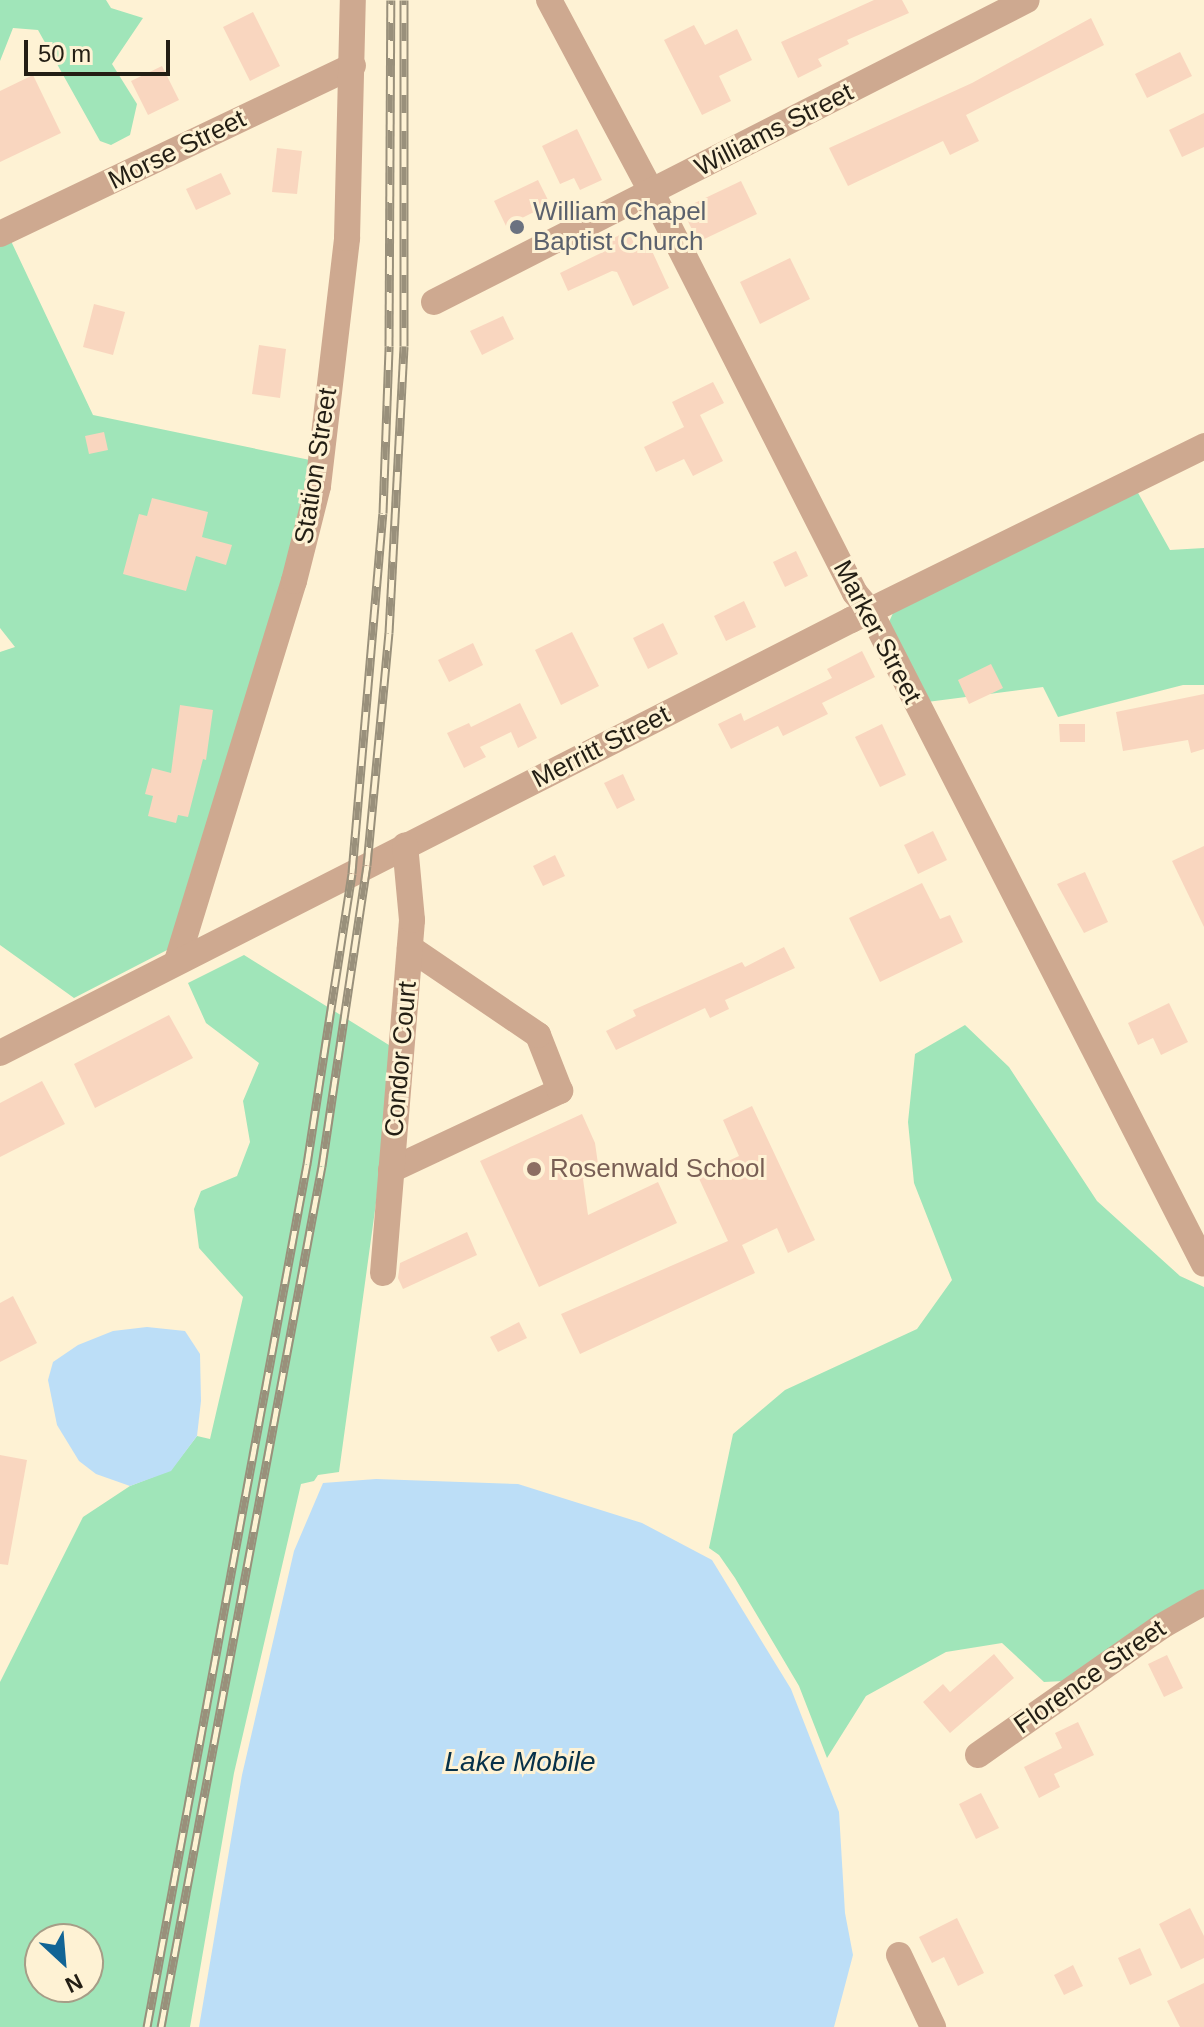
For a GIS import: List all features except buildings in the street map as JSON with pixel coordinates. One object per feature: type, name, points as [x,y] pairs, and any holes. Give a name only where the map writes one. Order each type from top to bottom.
[{"type":"street","name":"Station Street","points":[[177,961],[290,595],[318,486],[347,238],[353,0]]},
{"type":"street","name":"Marker Street","points":[[549,0],[652,193],[855,593],[870,611],[1204,1264]]},
{"type":"street","name":"Williams Street","points":[[434,302],[1027,0]]},
{"type":"street","name":"Morse Street","points":[[0,234],[353,66]]},
{"type":"street","name":"Merritt Street","points":[[0,1053],[405,845],[1204,446]]},
{"type":"street","name":"Condor Court","points":[[383,1273],[412,920],[405,845]]},
{"type":"street","points":[[391,1170],[560,1091],[538,1035],[410,948]]},
{"type":"street","name":"Florence Street","points":[[978,1755],[1162,1626],[1204,1602]]},
{"type":"street","points":[[899,1955],[933,2027]]},
{"type":"green space","points":[[0,0],[106,0],[111,8],[143,18],[112,64],[137,104],[130,135],[111,145],[100,141],[38,30],[13,28],[0,61]]},
{"type":"green space","points":[[11,241],[93,415],[310,460],[299,525],[169,949],[74,998],[0,945],[0,652],[15,647],[0,628],[0,246]]},
{"type":"green space","points":[[1137,491],[1170,550],[1204,548],[1204,685],[1183,685],[1058,717],[1043,687],[927,702],[889,622],[893,613]]},
{"type":"green space","points":[[244,955],[397,1050],[339,1472],[318,1475],[314,1481],[301,1484],[234,1773],[190,2027],[0,2027],[0,1682],[83,1517],[130,1486],[171,1470],[197,1436],[210,1439],[243,1297],[199,1248],[194,1209],[201,1191],[237,1176],[250,1142],[243,1101],[259,1063],[206,1023],[188,983]]},
{"type":"green space","points":[[965,1025],[1009,1067],[1097,1201],[1180,1276],[1204,1287],[1204,1589],[1064,1681],[1044,1682],[1002,1643],[946,1652],[866,1696],[827,1758],[799,1686],[735,1578],[719,1555],[709,1548],[733,1434],[785,1390],[917,1329],[952,1280],[914,1183],[908,1122],[915,1054]]},
{"type":"water","points":[[147,1327],[185,1331],[200,1354],[201,1401],[197,1436],[171,1471],[130,1486],[96,1474],[79,1461],[57,1425],[48,1380],[53,1362],[78,1345],[113,1331]]},
{"type":"water","name":"Lake Mobile","points":[[376,1479],[518,1484],[642,1523],[712,1560],[791,1689],[839,1812],[845,1913],[853,1955],[834,2027],[199,2027],[242,1775],[294,1551],[323,1483]]},
{"type":"railway","points":[[147,2027],[307,1164],[352,873],[383,513],[389,346],[391,0]]},
{"type":"railway","points":[[161,2027],[322,1166],[367,865],[389,633],[404,346],[404,0]]},
{"type":"place","name":"William Chapel Baptist Church","points":[[517,227]]},
{"type":"place","name":"Rosenwald School","points":[[534,1169]]}]
